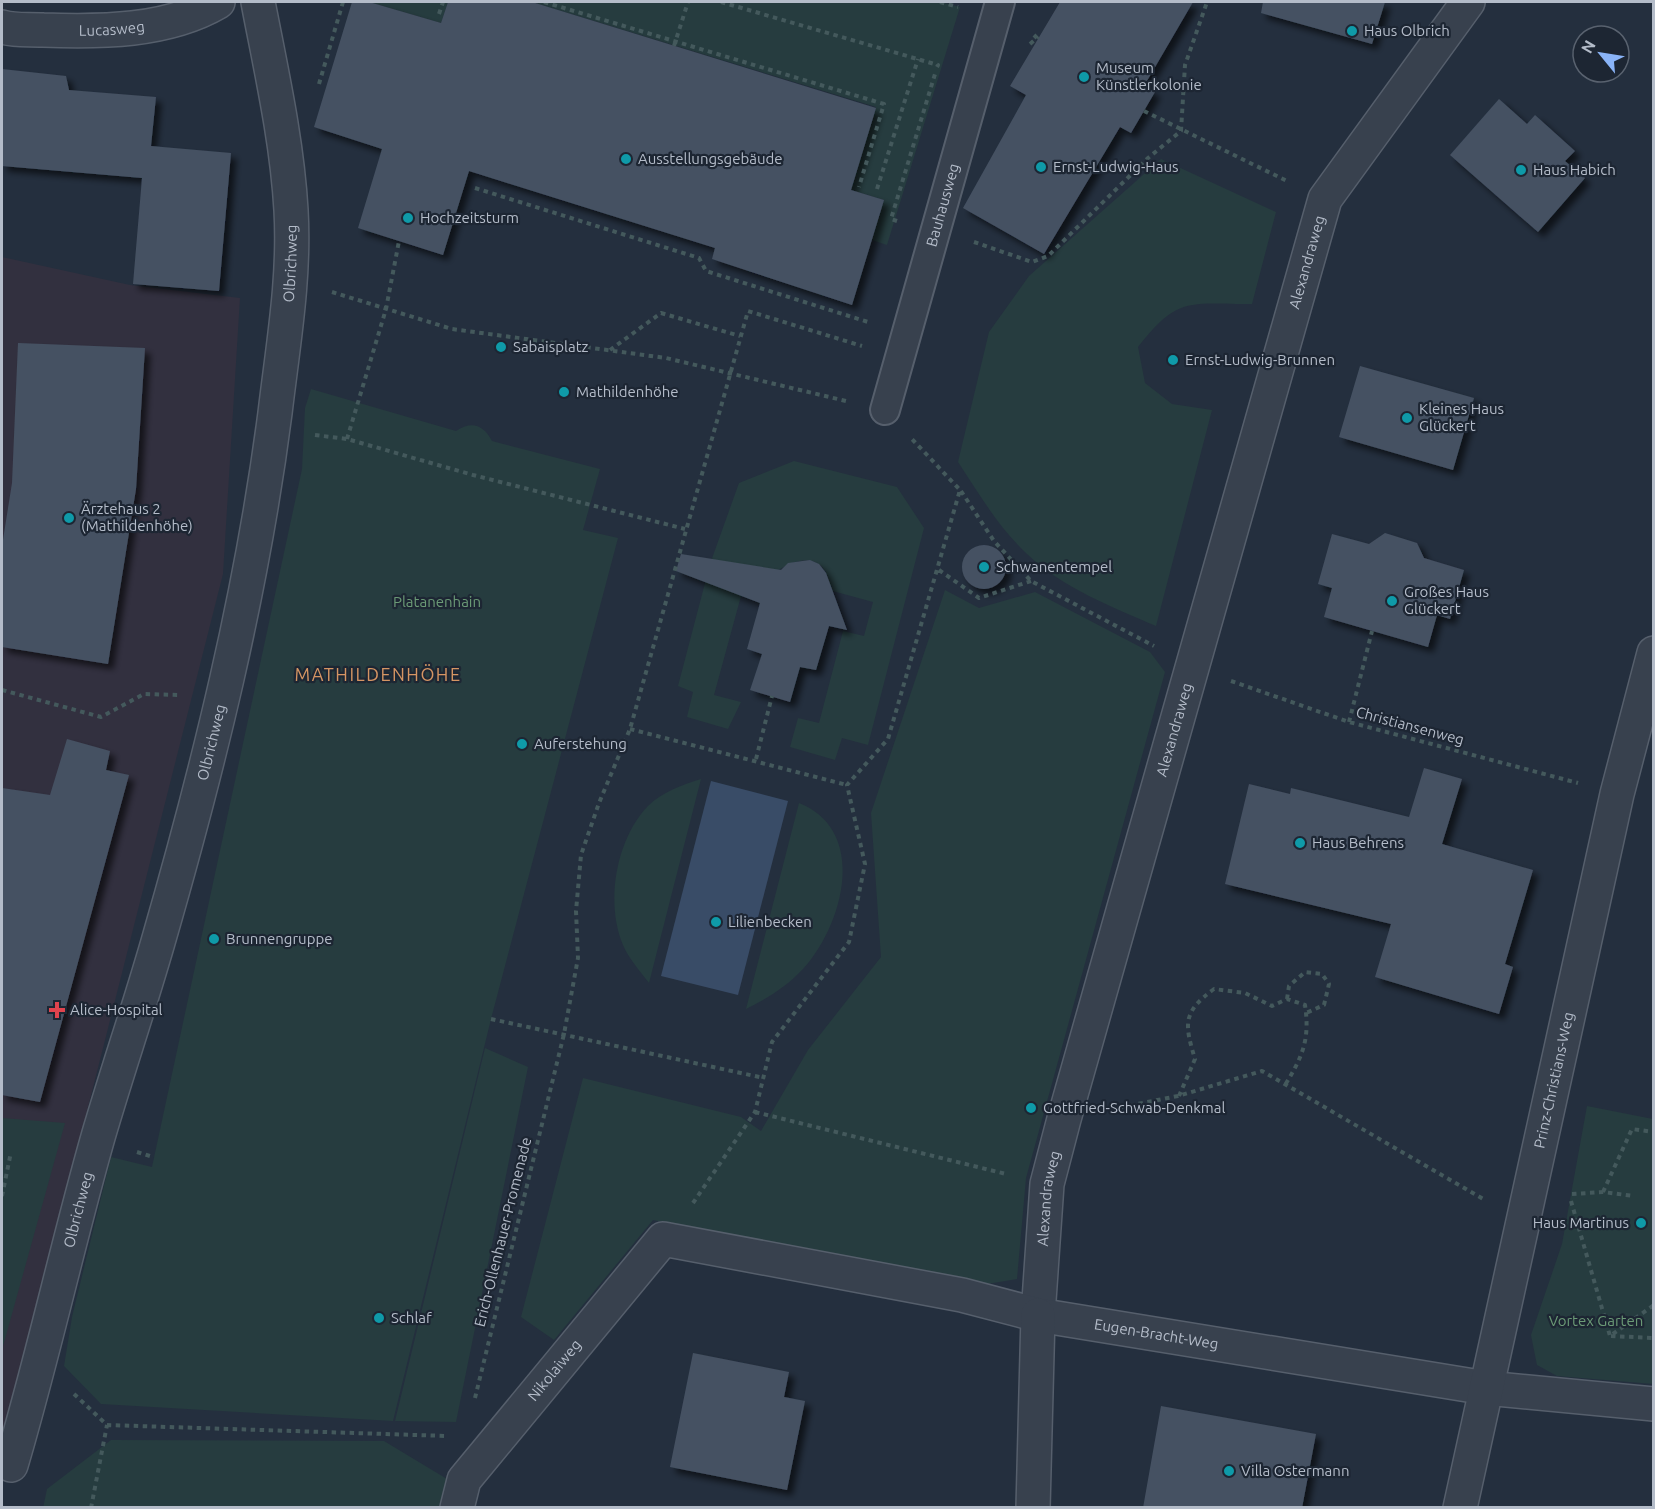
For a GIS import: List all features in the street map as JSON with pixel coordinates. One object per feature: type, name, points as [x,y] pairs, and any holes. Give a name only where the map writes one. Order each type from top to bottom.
[{"type":"street","name":"Lucasweg","points":[[2,27],[81,31],[133,27],[176,19],[218,2]]},
{"type":"street","name":"Olbrichweg","points":[[11,1465],[41,1362],[98,1140],[158,942],[223,696],[254,551],[291,281],[291,208],[276,93],[258,2]]},
{"type":"street","name":"Alexandraweg","points":[[1033,1508],[1038,1315],[1047,1184],[1325,199],[1468,2]]},
{"type":"street","name":"Prinz-Christians-Weg","points":[[1460,1508],[1525,1222],[1617,794],[1653,653]]},
{"type":"street","name":"Eugen-Bracht-Weg","points":[[663,1239],[962,1295],[1038,1315],[1486,1388],[1653,1404]]},
{"type":"street","name":"Nikolaiweg","points":[[458,1508],[464,1479],[663,1239]]},
{"type":"lane","name":"Bauhausweg","points":[[885,410],[1000,2]]},
{"type":"path","points":[[318,86],[343,2]]},
{"type":"path","points":[[440,14],[443,2]]},
{"type":"path","points":[[544,2],[675,44],[884,104],[859,186]]},
{"type":"path","points":[[675,44],[688,2]]},
{"type":"path","points":[[721,2],[938,65],[891,219]]},
{"type":"path","points":[[937,229],[1032,262],[1048,256],[1148,158],[1181,131],[1185,64],[1207,2]]},
{"type":"path","points":[[877,189],[918,59]]},
{"type":"path","points":[[1144,111],[1181,131],[1325,199]]},
{"type":"path","points":[[475,188],[699,258],[706,271],[868,322],[866,330]]},
{"type":"path","points":[[347,439],[386,309],[399,241]]},
{"type":"path","points":[[340,295],[452,329],[666,358],[885,410],[960,490],[994,541],[1031,581],[1134,635]]},
{"type":"path","name":"Erich-Ollenhauer-Promenade","points":[[474,1402],[564,1034],[578,958],[576,911],[581,855],[599,803],[630,729],[748,311],[862,346],[864,338]]},
{"type":"path","points":[[610,350],[661,313],[740,336]]},
{"type":"path","points":[[272,431],[347,439],[473,475],[685,529]]},
{"type":"path","points":[[848,785],[888,739],[939,570],[960,490]]},
{"type":"path","points":[[939,570],[980,598],[1031,581]]},
{"type":"path","points":[[1349,722],[1372,631]]},
{"type":"path","name":"Christiansenweg","points":[[1233,682],[1349,722],[1583,785]]},
{"type":"path","points":[[2,690],[101,717],[144,694],[223,696]]},
{"type":"path","points":[[756,759],[772,696]]},
{"type":"path","points":[[630,729],[756,759],[848,785]]},
{"type":"path","points":[[663,1239],[687,1212],[755,1112],[772,1042],[849,942],[865,864],[848,785]]},
{"type":"path","points":[[1287,999],[1289,986],[1305,972],[1322,974],[1329,984],[1324,1005],[1306,1013]]},
{"type":"path","points":[[1178,1096],[1196,1059],[1186,1031],[1194,1004],[1215,989],[1245,993],[1272,1006],[1287,999],[1305,1005],[1309,1030],[1301,1059],[1285,1085]]},
{"type":"path","points":[[491,1019],[764,1078]]},
{"type":"path","points":[[1064,1119],[1178,1096],[1262,1071],[1525,1222]]},
{"type":"path","points":[[755,1112],[1047,1184]]},
{"type":"path","points":[[1603,1192],[1632,1129],[1653,1132]]},
{"type":"path","points":[[2,1196],[11,1152]]},
{"type":"path","points":[[1610,1336],[1570,1195],[1603,1192],[1634,1196]]},
{"type":"path","points":[[1610,1336],[1653,1305]]},
{"type":"path","points":[[1610,1336],[1653,1338]]},
{"type":"path","points":[[41,1362],[107,1425],[454,1436]]},
{"type":"path","points":[[90,1508],[107,1425]]},
{"type":"shaded area","name":"Alice-Hospital","points":[[2,257],[130,285],[240,298],[223,574],[2,1447]]},
{"type":"green space","points":[[369,2],[448,2],[441,23]]},
{"type":"green space","points":[[532,2],[941,2],[960,7],[887,245],[872,240],[884,200],[851,190],[876,107]]},
{"type":"green space","points":[[1161,159],[1276,212],[1252,304],[1214,303],[1187,306],[1164,318],[1138,347],[1145,383],[1172,404],[1212,410],[1156,626],[1088,596],[1041,566],[1007,533],[958,462],[989,332],[1029,276]]},
{"type":"green space","name":"Platanenhain","points":[[311,389],[456,431],[467,426],[476,426],[485,431],[492,441],[600,469],[583,530],[618,538],[491,1019],[393,1421],[101,1404],[64,1366],[72,1317],[111,1157],[152,1167],[302,469],[305,408]]},
{"type":"green space","points":[[794,461],[897,487],[924,528],[868,745],[842,738],[835,760],[790,747],[798,718],[819,723],[843,631],[864,636],[873,602],[829,590],[826,573],[814,562],[804,560],[782,568],[741,596],[714,695],[741,702],[728,729],[687,717],[693,692],[678,686],[710,564],[739,483]]},
{"type":"green space","points":[[945,590],[979,608],[1035,592],[1150,652],[1165,672],[1026,1178],[1017,1279],[975,1286],[653,1220],[554,1340],[521,1317],[583,1078],[741,1117],[761,1131],[808,1050],[881,957],[871,813]]},
{"type":"green space","points":[[701,779],[649,983],[628,955],[618,928],[615,891],[621,853],[637,820],[648,806],[666,793]]},
{"type":"green space","points":[[799,803],[821,816],[835,835],[842,856],[842,880],[838,905],[817,950],[803,969],[776,992],[746,1009]]},
{"type":"green space","points":[[485,1048],[528,1067],[456,1422],[395,1421]]},
{"type":"green space","name":"Vortex Garten","points":[[1587,1106],[1653,1119],[1653,1384],[1557,1376],[1537,1365],[1531,1335],[1562,1244]]},
{"type":"green space","points":[[2,1118],[65,1123],[2,1350]]},
{"type":"green space","points":[[111,1440],[384,1441],[447,1479],[441,1507],[43,1508],[47,1489]]},
{"type":"water","name":"Lilienbecken","points":[[711,781],[788,801],[738,995],[661,976]]},
{"type":"building","name":"Ausstellungsgebäude","points":[[352,2],[369,2],[441,23],[448,2],[532,2],[876,108],[851,190],[884,200],[852,305],[712,259],[715,248],[469,171],[443,255],[358,228],[382,149],[314,127]]},
{"type":"building","name":"Ernst-Ludwig-Haus","points":[[1060,2],[1193,2],[1144,86],[1155,92],[1131,133],[1120,127],[1044,254],[963,208],[1026,95],[1010,86]]},
{"type":"building","name":"Haus Olbrich","points":[[1263,2],[1385,2],[1372,44],[1261,13]]},
{"type":"building","points":[[2,69],[66,76],[69,90],[156,97],[151,146],[231,153],[219,291],[133,284],[142,178],[2,166]]},
{"type":"building","name":"Haus Habich","points":[[1499,99],[1527,124],[1535,115],[1575,151],[1565,161],[1585,178],[1538,232],[1450,155]]},
{"type":"building","name":"Ärztehaus 2 (Mathildenhöhe)","points":[[18,343],[145,348],[136,489],[108,664],[2,647],[2,546],[12,483]]},
{"type":"building","name":"Kleines Haus Glückert","points":[[1360,366],[1474,398],[1453,470],[1339,437]]},
{"type":"building","name":"Großes Haus Glückert","points":[[1385,533],[1417,543],[1424,558],[1464,570],[1450,619],[1437,615],[1428,647],[1324,617],[1332,588],[1318,584],[1332,534],[1369,544]]},
{"type":"building","name":"Schwanentempel","points":[[984,545],[1000,551],[1006,567],[1000,583],[984,589],[968,583],[962,567],[968,551]]},
{"type":"building","points":[[681,554],[781,570],[788,563],[810,560],[819,564],[826,573],[847,630],[829,626],[816,670],[800,667],[790,702],[750,690],[762,654],[747,649],[760,603],[676,571]]},
{"type":"building","points":[[67,739],[110,751],[106,770],[129,775],[40,1102],[2,1095],[2,788],[50,795]]},
{"type":"building","points":[[1424,768],[1462,779],[1442,844],[1533,870],[1505,964],[1513,967],[1499,1014],[1375,977],[1391,924],[1225,884],[1249,784],[1290,794],[1291,788],[1409,817]]},
{"type":"building","points":[[693,1353],[789,1372],[784,1397],[805,1401],[787,1490],[670,1467]]},
{"type":"building","name":"Villa Ostermann","points":[[1161,1406],[1316,1434],[1302,1508],[1143,1508]]},
{"type":"place","name":"Haus Olbrich","points":[[1352,31]]},
{"type":"place","name":"Museum Künstlerkolonie","points":[[1084,77]]},
{"type":"place","name":"Ausstellungsgebäude","points":[[626,159]]},
{"type":"place","name":"Ernst-Ludwig-Haus","points":[[1041,167]]},
{"type":"place","name":"Haus Habich","points":[[1521,170]]},
{"type":"place","name":"Hochzeitsturm","points":[[408,218]]},
{"type":"place","name":"Sabaisplatz","points":[[501,347]]},
{"type":"place","name":"Ernst-Ludwig-Brunnen","points":[[1173,360]]},
{"type":"place","name":"Mathildenhöhe","points":[[564,392]]},
{"type":"place","name":"Kleines Haus Glückert","points":[[1407,418]]},
{"type":"place","name":"Ärztehaus 2 (Mathildenhöhe)","points":[[69,518]]},
{"type":"place","name":"Schwanentempel","points":[[984,567]]},
{"type":"place","name":"Großes Haus Glückert","points":[[1392,601]]},
{"type":"place","name":"Auferstehung","points":[[522,744]]},
{"type":"place","name":"Haus Behrens","points":[[1300,843]]},
{"type":"place","name":"Lilienbecken","points":[[716,922]]},
{"type":"place","name":"Brunnengruppe","points":[[214,939]]},
{"type":"place","name":"Alice-Hospital","points":[[57,1010]]},
{"type":"place","name":"Gottfried-Schwab-Denkmal","points":[[1031,1108]]},
{"type":"place","name":"Haus Martinus","points":[[1641,1223]]},
{"type":"place","name":"Schlaf","points":[[379,1318]]},
{"type":"place","name":"Villa Ostermann","points":[[1229,1471]]},
{"type":"district","name":"MATHILDENHÖHE","points":[[378,675]]}]
